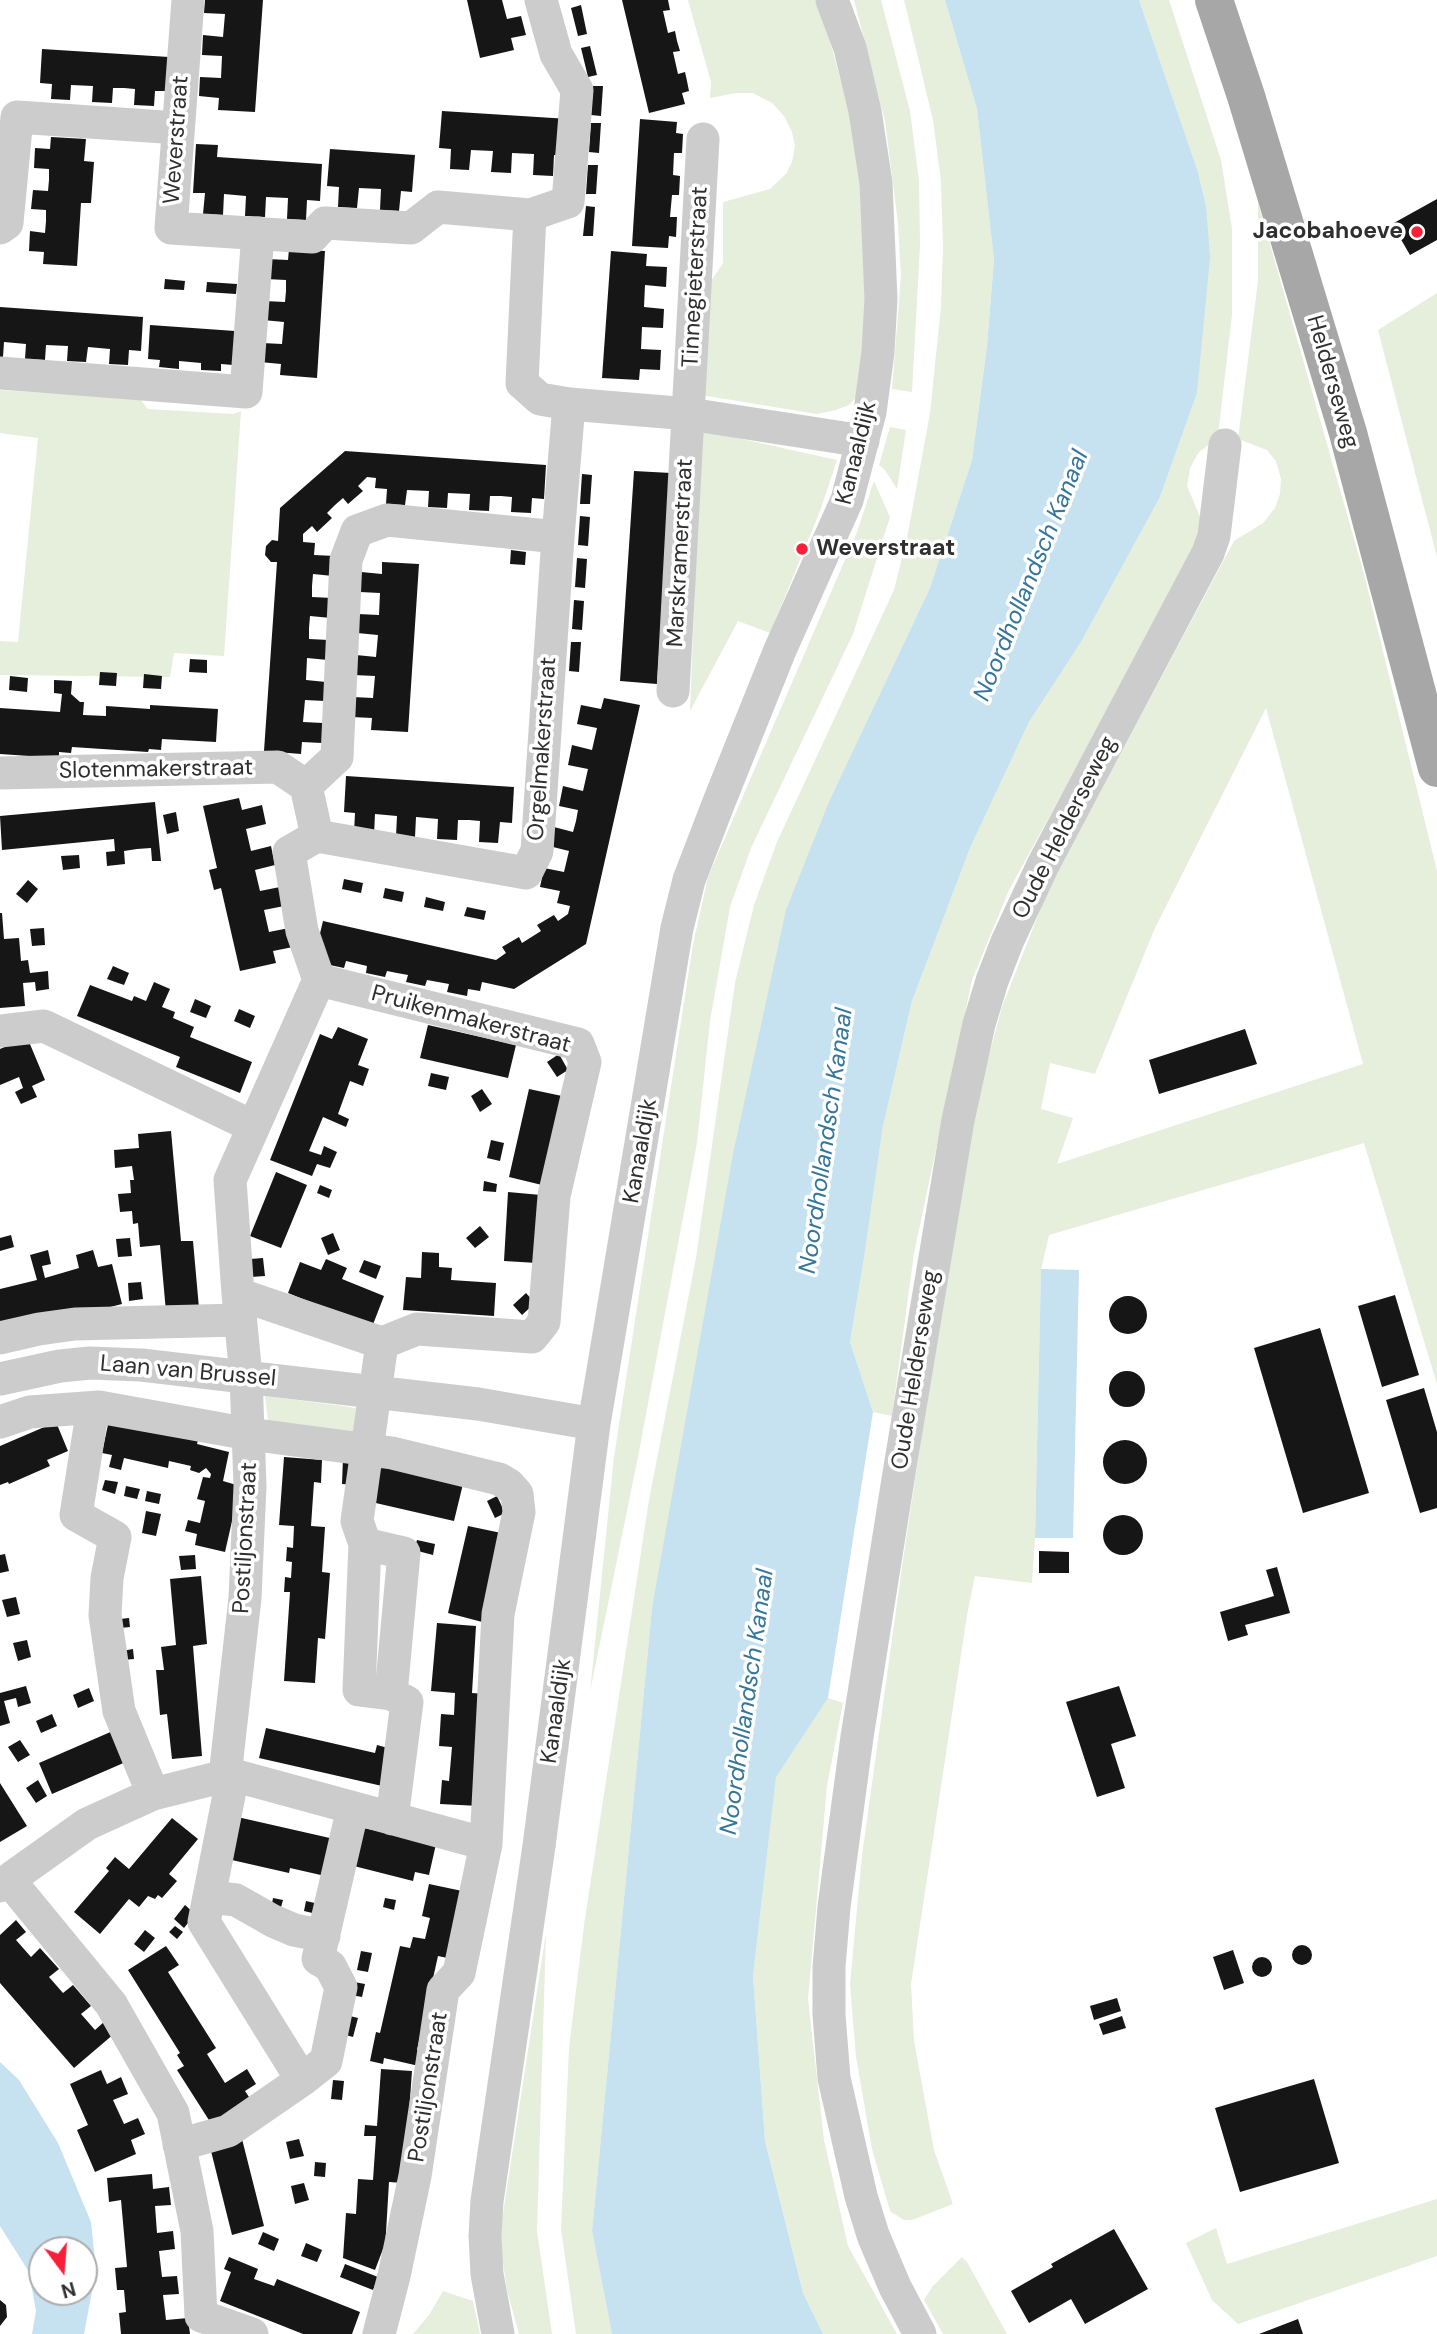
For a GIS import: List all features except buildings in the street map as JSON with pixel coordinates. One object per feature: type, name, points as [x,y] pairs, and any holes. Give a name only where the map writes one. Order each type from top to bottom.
[{"type":"main road","name":"Helderseweg","points":[[1214,0],[1250,109],[1348,433],[1437,768]]},
{"type":"street","name":"Weverstraat","points":[[188,0],[171,228],[312,237],[325,222],[411,228],[438,207],[530,215]]},
{"type":"street","points":[[541,0],[556,54],[577,90],[568,202],[530,215],[522,383],[540,399],[569,404],[689,414],[863,441]]},
{"type":"street","name":"Kanaaldijk","points":[[498,2334],[486,2274],[487,2201],[539,1846],[594,1424],[670,968],[686,892],[780,650],[847,500],[870,412],[878,352],[881,299],[876,183],[865,111],[850,48],[832,0]]},
{"type":"street","points":[[0,228],[7,223],[17,117],[178,128]]},
{"type":"street","name":"Tinnegieterstraat","points":[[689,414],[703,139]]},
{"type":"street","points":[[0,373],[246,392],[258,233]]},
{"type":"street","name":"Orgelmakerstraat","points":[[317,836],[526,873],[537,851],[569,404]]},
{"type":"street","name":"Marskramerstraat","points":[[673,691],[689,414]]},
{"type":"street","name":"Oude Helderseweg","points":[[920,2334],[895,2287],[873,2235],[861,2196],[834,2078],[829,2015],[829,1967],[839,1868],[900,1467],[958,1120],[979,1024],[992,981],[1043,865],[1208,553],[1214,536],[1225,445]]},
{"type":"street","points":[[246,1376],[230,1180],[318,980],[303,931],[289,852],[317,836],[306,786],[337,757],[346,560],[357,531],[387,520],[558,537]]},
{"type":"street","name":"Slotenmakerstraat","points":[[0,773],[278,767],[306,786]]},
{"type":"street","name":"Pruikenmakerstraat","points":[[318,980],[578,1044],[585,1062],[554,1196],[544,1322],[533,1336],[417,1329],[382,1343]]},
{"type":"street","points":[[0,1031],[44,1026],[252,1126]]},
{"type":"street","name":"Laan van Brussel","points":[[0,1338],[75,1324],[239,1307],[382,1343]]},
{"type":"street","points":[[382,1343],[357,1521],[365,1545],[359,1690],[391,1694],[407,1702],[393,1819]]},
{"type":"street","name":"Laan van Brussel","points":[[0,1379],[60,1366],[99,1363],[246,1376],[478,1404],[594,1424]]},
{"type":"street","name":"Postiljonstraat","points":[[246,1376],[250,1486],[245,1598],[229,1775],[204,1922],[302,2080]]},
{"type":"street","points":[[93,1408],[76,1515],[115,1537],[107,1578],[105,1615],[119,1711],[153,1794]]},
{"type":"street","name":"Laan van Brussel","points":[[0,1422],[30,1412],[93,1408],[249,1434],[368,1449],[499,1479],[517,1494]]},
{"type":"street","name":"Postiljonstraat","points":[[379,2334],[415,2176],[443,1990],[460,1973],[486,1844],[498,1614],[519,1512],[517,1494]]},
{"type":"street","points":[[252,2334],[201,2316],[197,2231],[173,2113],[111,2004],[4,1883],[87,1824],[153,1794],[229,1775],[486,1844]]},
{"type":"street","points":[[179,2145],[228,2131],[326,2061],[341,1987],[330,1966],[318,1959],[353,1808]]},
{"type":"street","points":[[210,1896],[236,1900],[294,1930],[324,1936]]},
{"type":"green space","points":[[688,0],[819,0],[855,133],[873,285],[860,393],[849,405],[836,410],[817,414],[695,394],[701,296],[723,263],[723,202],[770,189],[786,174],[795,146],[784,116],[772,103],[753,93],[710,98],[711,82]]},
{"type":"green space","points":[[854,0],[881,0],[910,111],[919,181],[920,245],[912,392],[892,389],[901,276],[898,223],[885,121]]},
{"type":"green space","points":[[904,0],[945,0],[977,109],[994,260],[987,344],[972,460],[930,588],[874,707],[652,1608],[592,2231],[612,2334],[576,2334],[561,2229],[569,2048],[584,1925],[649,1500],[696,1258],[735,983],[754,905],[777,842],[894,590],[908,533],[930,413],[941,307],[941,181],[933,120]]},
{"type":"green space","points":[[1139,0],[1169,0],[1221,160],[1232,229],[1232,315],[1217,444],[1210,444],[1199,452],[1190,468],[1187,486],[1203,528],[1159,617],[1009,890],[972,980],[914,1253],[892,1416],[873,1412],[850,1342],[883,1126],[912,1001],[970,848],[1029,722],[1081,642],[1160,497],[1197,393],[1206,206],[1198,172]]},
{"type":"green space","points":[[1258,202],[1364,574],[1437,871],[1437,1384],[1364,1143],[1049,1235],[1041,1270],[1032,1583],[975,1576],[911,1984],[914,2041],[934,2150],[953,2204],[912,2220],[904,2220],[890,2211],[872,2149],[856,2057],[850,1984],[862,1856],[966,1140],[1002,1007],[1048,890],[1234,541],[1263,523],[1275,508],[1280,494],[1281,479],[1276,461],[1267,450],[1238,439],[1258,281]],"holes":[[[1266,708],[1363,1064],[1057,1164],[1073,1118],[1041,1109],[1050,1063],[1095,1074],[1155,928]]]},
{"type":"green space","points":[[1437,293],[1437,557],[1378,330]]},
{"type":"green space","points":[[0,390],[140,399],[148,409],[233,414],[241,411],[224,656],[174,653],[170,677],[0,675],[0,641],[18,642],[38,438],[0,433]]},
{"type":"green space","points":[[890,427],[906,430],[897,489],[879,465]]},
{"type":"green space","points":[[701,430],[837,460],[820,511],[770,633],[738,621],[690,711]]},
{"type":"green space","points":[[874,481],[890,517],[853,634],[751,848],[730,907],[710,1021],[697,1143],[638,1457],[590,1692],[614,1457],[693,944],[708,877],[857,532]]},
{"type":"green space","points":[[265,1396],[365,1410],[359,1434],[268,1421]]},
{"type":"green space","points":[[828,1698],[843,1703],[827,1786],[808,1999],[824,2140],[848,2246],[897,2334],[823,2334],[803,2293],[765,2141],[753,1976],[776,1776]]},
{"type":"green space","points":[[546,1933],[537,2231],[552,2334],[519,2334],[507,2290],[501,2248],[502,2220]]},
{"type":"green space","points":[[1437,2199],[1437,2256],[1238,2324],[1212,2300],[1186,2243],[1216,2228],[1227,2264]]},
{"type":"green space","points":[[962,2257],[1007,2334],[943,2334],[924,2300],[932,2287]]},
{"type":"green space","points":[[443,2291],[473,2301],[480,2334],[413,2334],[429,2315]]},
{"type":"water","name":"Noordhollandsch Kanaal","points":[[945,0],[1139,0],[1198,172],[1206,206],[1210,257],[1197,393],[1160,497],[1081,642],[1029,722],[970,848],[912,1001],[883,1126],[850,1342],[873,1412],[828,1698],[776,1777],[753,1976],[765,2141],[803,2293],[823,2334],[612,2334],[592,2231],[652,1608],[733,1154],[786,910],[829,802],[930,588],[972,460],[987,345],[994,260],[977,109]]},
{"type":"water","points":[[1041,1269],[1079,1270],[1073,1538],[1035,1538]]},
{"type":"water","points":[[0,2062],[19,2080],[58,2143],[91,2222],[92,2236],[28,2236],[28,2270],[0,2226]]},
{"type":"water","points":[[35,2306],[89,2306],[84,2334],[32,2334]]},
{"type":"place","name":"Jacobahoeve","points":[[1417,232]]},
{"type":"place","name":"Weverstraat","points":[[802,549]]}]
